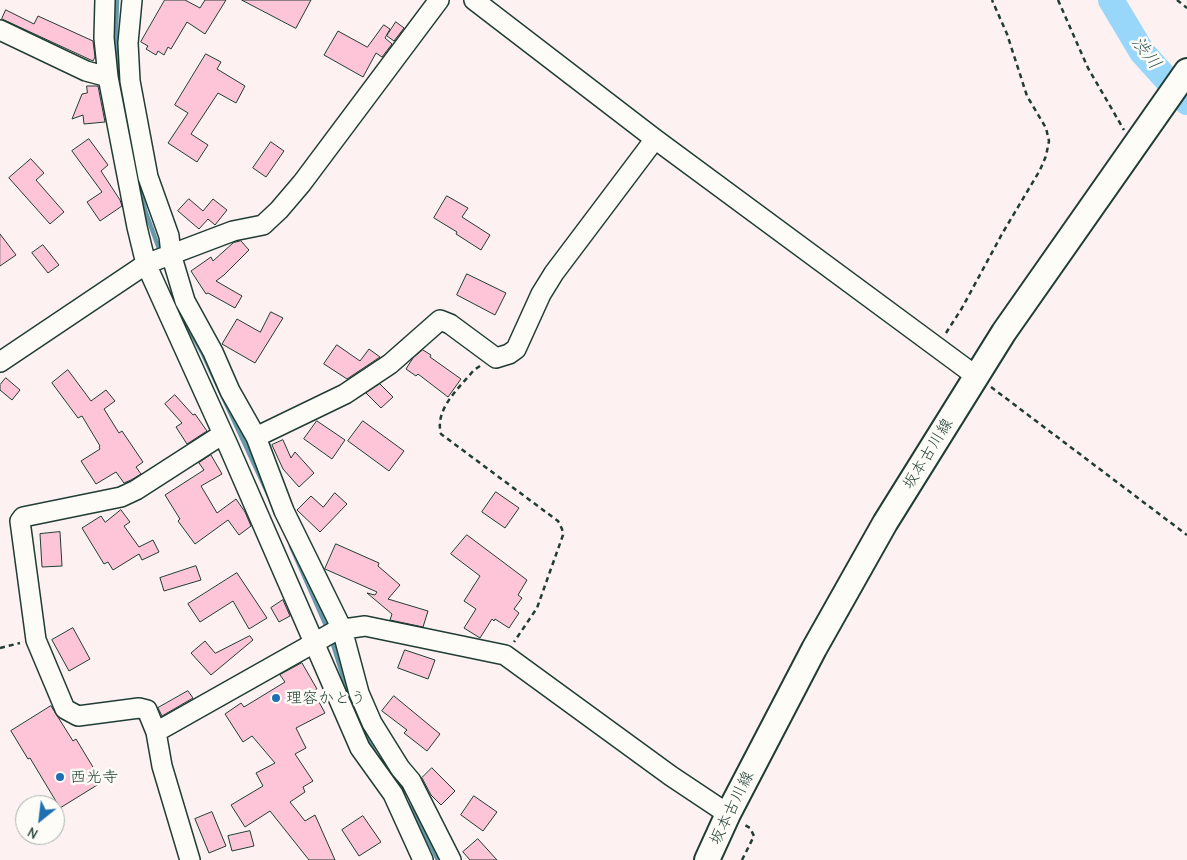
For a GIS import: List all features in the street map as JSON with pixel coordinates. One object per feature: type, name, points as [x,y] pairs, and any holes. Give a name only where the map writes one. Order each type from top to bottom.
[{"type":"main road","name":"坂本古川線","points":[[707,860],[728,814],[814,650],[885,523],[1004,332],[1187,71]]},
{"type":"street","points":[[105,0],[104,38],[108,77],[137,227],[160,259],[185,301],[213,352],[230,391],[256,437],[284,511],[340,629],[359,693],[372,723],[411,782],[451,860]]},
{"type":"street","points":[[132,0],[128,43],[130,81],[148,177],[169,236],[160,259],[223,434],[360,748],[393,794],[423,860]]},
{"type":"street","points":[[0,362],[160,259],[233,231],[263,225],[279,210],[302,183],[439,0]]},
{"type":"street","points":[[474,0],[655,139],[976,376]]},
{"type":"street","points":[[0,30],[86,71],[108,77]]},
{"type":"street","points":[[256,437],[345,394],[390,364],[440,320],[450,324],[496,358],[509,354],[516,348],[541,294],[554,273],[655,139]]},
{"type":"street","points":[[190,860],[162,766],[156,732],[147,710],[139,708],[78,716],[65,709],[36,640],[20,521],[23,517],[121,497],[136,490],[223,434]]},
{"type":"street","points":[[156,732],[340,629],[365,626],[505,655],[670,776],[728,814]]},
{"type":"path","points":[[937,347],[962,308],[1002,234],[1040,170],[1046,156],[1049,141],[1046,128],[1026,96],[1006,34],[992,0]]},
{"type":"path","points":[[1058,0],[1088,68],[1108,105],[1135,146]]},
{"type":"path","points":[[1177,0],[1187,8]]},
{"type":"path","points":[[496,358],[474,370],[445,407],[440,415],[438,424],[441,434],[558,521],[563,535],[537,608],[505,655]]},
{"type":"path","points":[[976,376],[1187,535]]},
{"type":"path","points":[[0,648],[36,640]]},
{"type":"path","points":[[728,814],[750,828],[754,836],[742,860]]},
{"type":"building","points":[[165,0],[185,0],[200,8],[205,0],[226,0],[205,34],[187,22],[171,49],[168,47],[164,55],[158,51],[156,55],[146,49],[148,46],[141,42]]},
{"type":"building","points":[[242,0],[311,0],[296,28]]},
{"type":"building","points":[[6,10],[34,24],[38,16],[93,41],[95,57],[93,61],[2,19]]},
{"type":"building","points":[[396,22],[404,28],[394,41],[387,36]]},
{"type":"building","points":[[384,25],[390,29],[385,38],[392,44],[382,57],[376,53],[363,77],[324,55],[338,31],[367,47]]},
{"type":"building","points":[[206,54],[221,62],[217,69],[245,86],[236,103],[218,93],[191,134],[208,145],[197,162],[168,143],[188,113],[175,105]]},
{"type":"building","points":[[87,86],[98,86],[105,122],[84,124],[83,115],[72,119],[82,94],[87,93]]},
{"type":"building","points":[[89,139],[108,165],[101,171],[122,206],[100,221],[87,202],[102,192],[72,151]]},
{"type":"building","points":[[271,142],[284,151],[266,177],[253,168]]},
{"type":"building","points":[[31,159],[44,173],[36,180],[64,212],[50,224],[9,178]]},
{"type":"building","points":[[447,196],[468,208],[462,217],[490,235],[481,250],[434,218]]},
{"type":"building","points":[[189,199],[203,211],[213,199],[227,210],[215,225],[208,219],[199,229],[178,211]]},
{"type":"building","points":[[0,234],[16,255],[0,266]]},
{"type":"building","points":[[241,241],[249,250],[216,281],[242,296],[235,308],[208,293],[206,294],[191,271],[211,257],[213,261],[233,243]]},
{"type":"building","points":[[43,245],[59,265],[48,273],[32,253]]},
{"type":"building","points":[[467,274],[506,293],[495,315],[457,295]]},
{"type":"building","points":[[271,312],[283,318],[255,363],[222,344],[237,319],[260,332]]},
{"type":"building","points":[[337,345],[360,361],[369,349],[380,357],[347,379],[324,364]]},
{"type":"building","points":[[423,350],[461,379],[448,397],[418,374],[416,376],[406,369],[413,358]]},
{"type":"building","points":[[68,370],[91,401],[106,390],[115,401],[104,409],[119,433],[122,431],[143,462],[136,467],[141,474],[124,483],[116,472],[96,484],[81,461],[100,449],[100,446],[82,416],[78,418],[52,383]]},
{"type":"building","points":[[6,378],[20,390],[12,400],[0,390],[0,385]]},
{"type":"building","points":[[380,384],[393,397],[381,408],[366,393]]},
{"type":"building","points":[[175,395],[193,415],[195,414],[207,431],[187,444],[176,427],[182,423],[165,404]]},
{"type":"building","points":[[317,421],[345,440],[332,459],[304,439]]},
{"type":"building","points":[[363,421],[404,451],[389,471],[348,441]]},
{"type":"building","points":[[283,440],[291,458],[295,452],[314,473],[299,487],[283,469],[272,445]]},
{"type":"building","points":[[211,455],[222,474],[201,486],[217,513],[236,499],[245,512],[251,526],[239,535],[228,520],[195,544],[178,521],[180,519],[165,495],[204,470],[199,463]]},
{"type":"building","points":[[496,492],[519,508],[505,528],[482,512]]},
{"type":"building","points":[[335,493],[347,504],[320,532],[297,510],[311,496],[323,507]]},
{"type":"building","points":[[121,510],[130,522],[124,526],[139,547],[153,540],[159,552],[142,560],[139,554],[113,570],[108,562],[104,564],[82,528],[101,516],[105,522]]},
{"type":"building","points":[[60,532],[62,566],[42,567],[40,534]]},
{"type":"building","points":[[467,535],[527,580],[518,595],[522,598],[514,609],[519,613],[509,628],[492,619],[480,638],[464,628],[476,609],[464,601],[480,576],[451,554]]},
{"type":"building","points":[[336,544],[379,563],[378,566],[400,585],[388,599],[428,611],[423,627],[390,620],[392,614],[367,593],[375,595],[377,592],[325,569]]},
{"type":"building","points":[[196,566],[201,580],[164,591],[160,578]]},
{"type":"building","points":[[237,573],[267,618],[249,629],[233,601],[200,622],[188,604]]},
{"type":"building","points":[[283,600],[290,616],[279,622],[271,608]]},
{"type":"building","points":[[73,628],[90,659],[69,671],[52,640]]},
{"type":"building","points":[[250,636],[253,640],[211,675],[191,653],[205,641],[215,653]]},
{"type":"building","points":[[405,650],[435,660],[428,679],[398,668]]},
{"type":"building","points":[[302,663],[317,689],[313,691],[325,713],[296,728],[306,748],[295,754],[313,781],[303,787],[305,792],[290,802],[305,821],[315,815],[335,860],[309,860],[270,811],[245,827],[231,805],[263,786],[256,773],[275,763],[252,736],[243,742],[225,714],[241,703],[244,707],[285,682],[280,675]]},
{"type":"building","points":[[188,691],[193,698],[162,716],[158,708]]},
{"type":"building","points":[[394,696],[440,734],[427,751],[404,733],[407,730],[382,711]]},
{"type":"building","points":[[51,706],[73,741],[76,739],[102,782],[65,805],[65,795],[52,795],[11,731]]},
{"type":"building","points":[[432,768],[455,791],[441,805],[431,795],[422,778]]},
{"type":"building","points":[[474,796],[497,812],[483,831],[461,815]]},
{"type":"building","points":[[212,812],[226,846],[209,853],[195,819]]},
{"type":"building","points":[[363,816],[381,842],[359,856],[342,830]]},
{"type":"building","points":[[250,831],[254,846],[232,851],[228,836]]},
{"type":"building","points":[[478,839],[497,860],[470,860],[463,852]]},
{"type":"waterway","points":[[117,0],[116,30],[119,85]]},
{"type":"waterway","name":"渋川","points":[[1111,0],[1142,52],[1187,102]]},
{"type":"waterway","points":[[137,180],[146,213],[161,254]]},
{"type":"waterway","points":[[183,315],[269,496]]},
{"type":"waterway","points":[[291,546],[328,630]]},
{"type":"waterway","points":[[331,638],[354,711]]},
{"type":"waterway","points":[[363,732],[379,760]]},
{"type":"waterway","points":[[406,802],[418,820],[438,860]]},
{"type":"place","name":"理容かとう","points":[[276,698]]},
{"type":"place","name":"西光寺","points":[[60,777]]}]
